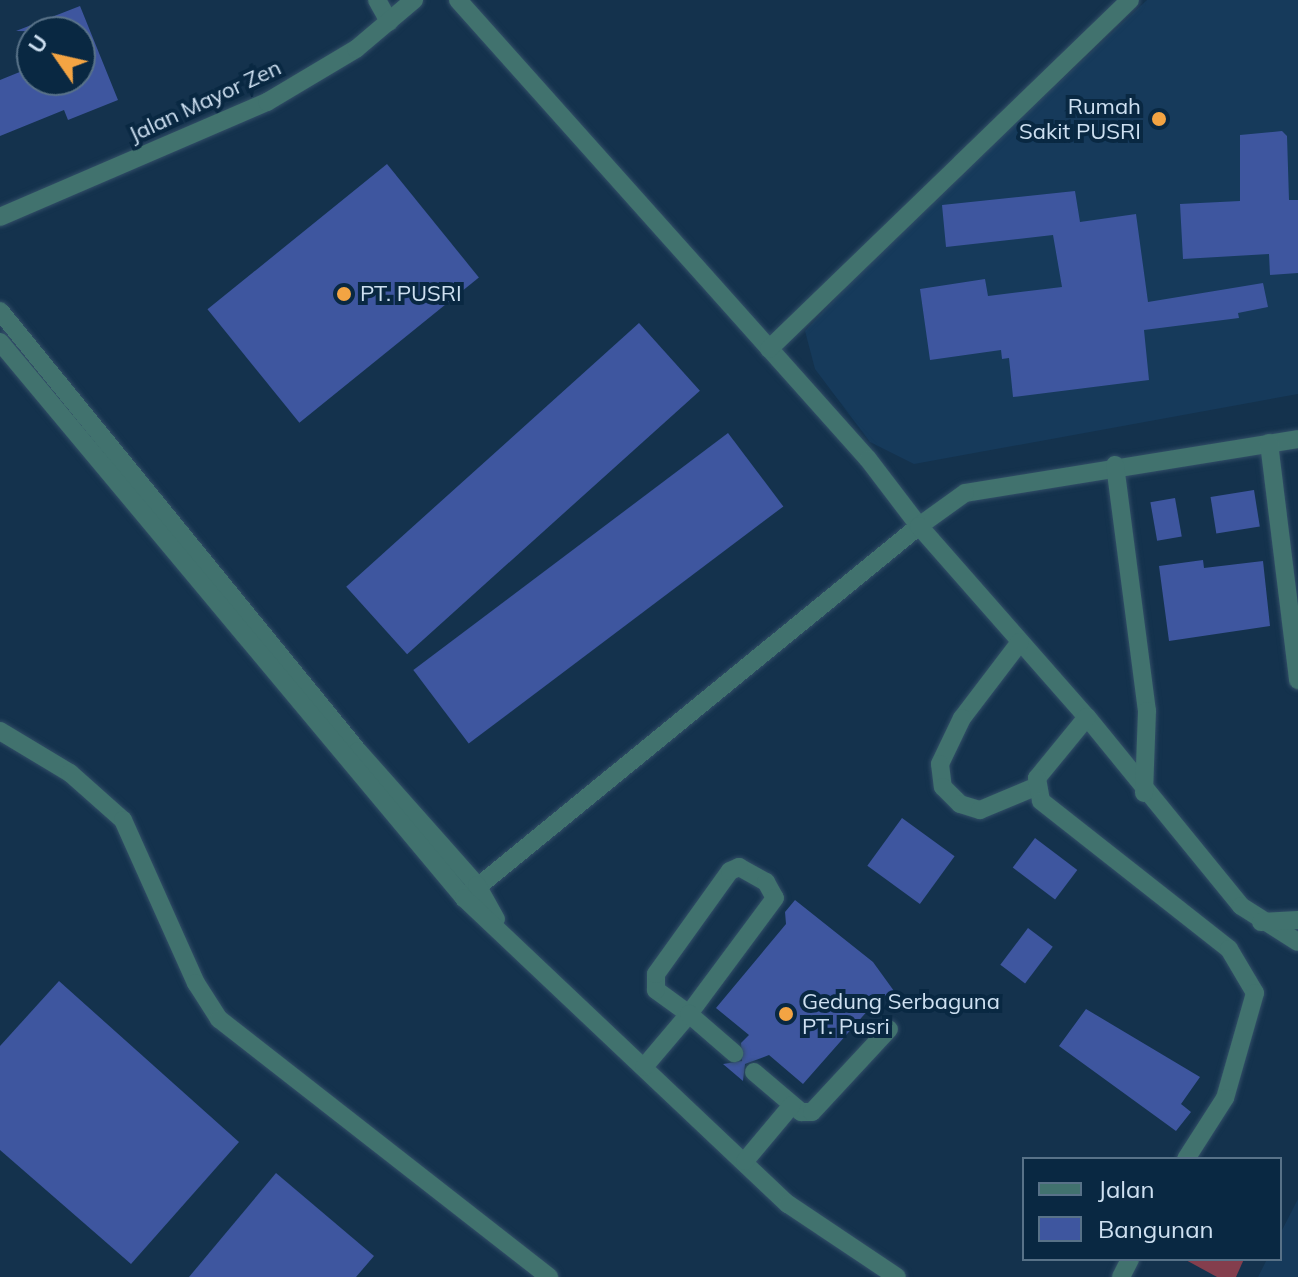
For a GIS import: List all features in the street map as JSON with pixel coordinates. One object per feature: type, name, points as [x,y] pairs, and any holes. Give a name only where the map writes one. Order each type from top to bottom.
[{"type":"street","points":[[377,0],[389,22]]},
{"type":"street","name":"Jalan Mayor Zen","points":[[0,217],[267,102],[389,22],[414,0]]},
{"type":"street","points":[[458,0],[769,349],[1087,717],[1144,793],[1257,922],[1298,942]]},
{"type":"street","points":[[769,349],[1119,4]]},
{"type":"street","points":[[0,311],[470,892]]},
{"type":"street","points":[[0,342],[501,929],[788,1204],[897,1277]]},
{"type":"street","points":[[470,892],[529,850],[919,526],[965,493],[1115,465],[1298,439]]},
{"type":"street","points":[[1269,443],[1293,604],[1298,680]]},
{"type":"street","points":[[1115,465],[1147,711],[1144,793]]},
{"type":"street","points":[[1020,642],[962,718],[940,764],[943,787],[960,804],[980,810],[1035,787],[1087,717]]},
{"type":"street","points":[[0,731],[70,773],[123,820],[196,983],[219,1019],[549,1277]]},
{"type":"street","points":[[1035,787],[1066,823],[1229,949],[1255,993],[1225,1098],[1187,1157]]},
{"type":"street","points":[[644,1067],[689,1014],[775,898],[773,889],[751,869],[730,871],[656,974],[656,990],[689,1014],[734,1053]]},
{"type":"street","points":[[1257,922],[1298,920]]},
{"type":"street","points":[[754,1072],[792,1105],[812,1112],[889,1029]]},
{"type":"street","points":[[745,1161],[792,1105]]},
{"type":"shaded area","name":"Rumah Sakit PUSRI","points":[[1147,0],[1298,0],[1298,394],[914,464],[870,442],[815,369],[805,331],[892,238]]},
{"type":"shaded area","points":[[1298,1199],[1298,1277],[1258,1277],[1266,1261],[1282,1261],[1282,1230]]},
{"type":"shaded area","points":[[1188,1261],[1243,1261],[1236,1277],[1217,1277]]},
{"type":"building","points":[[80,6],[84,16],[54,16]]},
{"type":"building","points":[[96,46],[118,100],[68,120],[64,110],[0,136],[0,80],[16,74],[16,96],[96,96]]},
{"type":"building","points":[[1282,131],[1287,136],[1289,200],[1298,200],[1298,273],[1270,275],[1269,254],[1183,259],[1180,204],[1240,201],[1240,135]]},
{"type":"building","name":"PT. PUSRI","points":[[387,164],[479,277],[299,423],[207,309]]},
{"type":"building","points":[[1075,191],[1080,222],[1136,214],[1148,302],[1263,283],[1268,307],[1238,313],[1239,318],[1144,330],[1149,380],[1013,397],[1009,358],[1002,359],[1001,350],[930,360],[920,289],[985,279],[988,296],[1062,287],[1053,235],[946,247],[942,205]]},
{"type":"building","points":[[639,323],[700,391],[407,654],[346,587]]},
{"type":"building","points":[[728,433],[783,506],[469,744],[413,670]]},
{"type":"building","points":[[1254,490],[1260,527],[1216,533],[1211,497]]},
{"type":"building","points":[[1175,498],[1182,536],[1157,541],[1150,502]]},
{"type":"building","points":[[1203,560],[1204,568],[1263,561],[1270,626],[1169,641],[1159,566]]},
{"type":"building","points":[[902,818],[955,856],[920,904],[867,866]]},
{"type":"building","points":[[1035,838],[1077,870],[1055,899],[1013,868]]},
{"type":"building","points":[[795,900],[873,962],[894,991],[877,1000],[803,1084],[769,1055],[745,1064],[743,1081],[723,1064],[742,1061],[741,1043],[749,1035],[716,1008],[786,924],[785,912]]},
{"type":"building","points":[[1028,928],[1053,947],[1025,983],[1000,965]]},
{"type":"building","points":[[59,981],[239,1142],[131,1264],[0,1150],[0,1046]]},
{"type":"building","points":[[1086,1009],[1200,1077],[1181,1104],[1191,1112],[1176,1131],[1059,1046]]},
{"type":"building","points":[[276,1173],[374,1256],[356,1277],[189,1277]]},
{"type":"place","name":"Rumah Sakit PUSRI","points":[[1159,119]]},
{"type":"place","name":"PT. PUSRI","points":[[344,294]]},
{"type":"place","name":"Gedung Serbaguna PT. Pusri","points":[[786,1014]]}]
